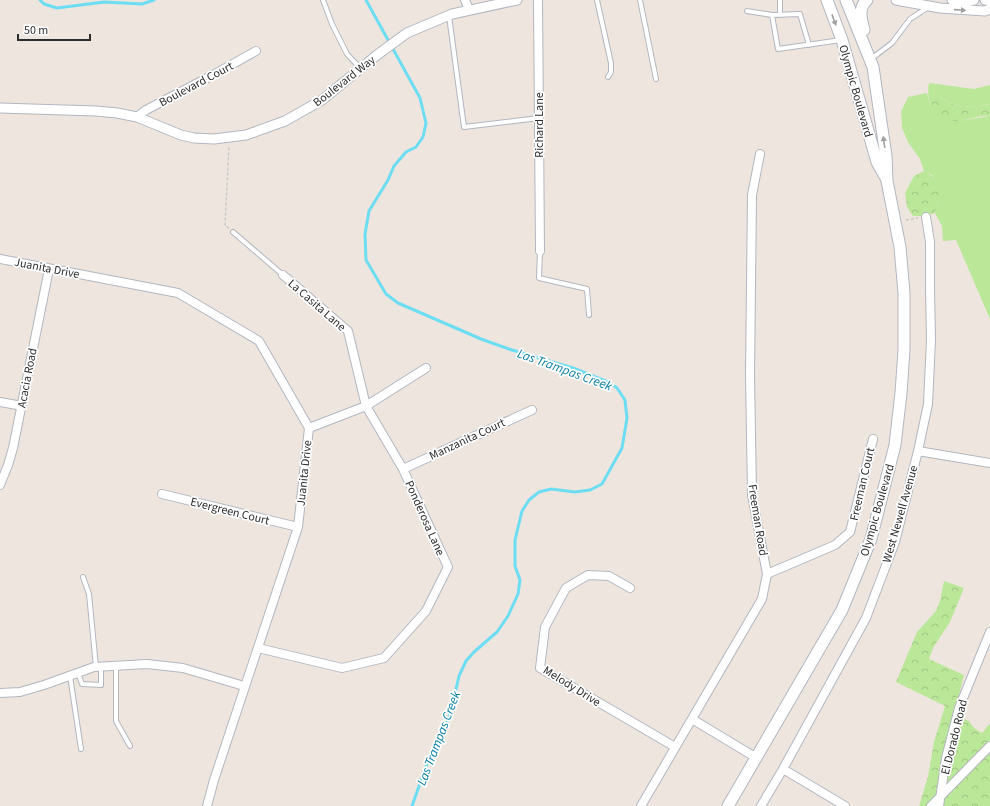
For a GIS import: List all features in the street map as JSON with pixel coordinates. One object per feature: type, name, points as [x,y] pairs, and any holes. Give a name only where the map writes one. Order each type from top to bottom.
[{"type":"main road","name":"Olympic Boulevard","points":[[827,0],[842,40],[877,162],[887,181]]},
{"type":"main road","name":"Olympic Boulevard","points":[[728,806],[755,757],[842,610],[871,539],[895,445],[904,350],[904,293],[900,247],[887,181],[886,156],[873,67],[846,0]]},
{"type":"main road","points":[[867,0],[862,6],[860,16],[869,44],[869,56]]},
{"type":"street","points":[[465,0],[469,10]]},
{"type":"street","name":"Boulevard Way","points":[[0,108],[117,113],[137,117],[188,136],[214,139],[246,135],[284,121],[311,107],[332,93],[377,55],[407,33],[449,15],[518,0]]},
{"type":"street","name":"Richard Lane","points":[[538,0],[540,251]]},
{"type":"street","points":[[896,0],[962,10],[985,11],[990,9]]},
{"type":"street","points":[[929,6],[938,0]]},
{"type":"street","points":[[952,0],[965,2],[974,0]]},
{"type":"street","points":[[985,0],[990,1]]},
{"type":"street","name":"Boulevard Court","points":[[137,117],[146,110],[256,51]]},
{"type":"street","name":"Freeman Road","points":[[641,806],[762,599],[767,574],[752,495],[750,383],[752,195],[760,154]]},
{"type":"street","name":"West Newell Avenue","points":[[761,806],[866,618],[895,542],[918,451],[928,404],[931,340],[930,242],[926,217]]},
{"type":"street","name":"Juanita Drive","points":[[0,259],[178,293],[259,341],[308,428],[298,527],[244,686],[207,806]]},
{"type":"street","name":"Acacia Road","points":[[0,485],[13,448],[49,269]]},
{"type":"street","name":"La Casita Lane","points":[[283,276],[348,332],[366,406]]},
{"type":"street","points":[[308,428],[366,406],[426,368]]},
{"type":"street","points":[[0,402],[22,406]]},
{"type":"street","name":"Ponderosa Lane","points":[[258,648],[342,668],[384,658],[426,612],[448,567],[403,469],[366,406]]},
{"type":"street","name":"Manzanita Court","points":[[403,469],[532,410]]},
{"type":"street","name":"Freeman Court","points":[[767,574],[835,545],[850,532],[873,439]]},
{"type":"street","points":[[918,451],[990,463]]},
{"type":"street","name":"Evergreen Court","points":[[162,494],[298,527]]},
{"type":"street","name":"Melody Drive","points":[[630,588],[609,576],[588,575],[566,588],[545,627],[540,668],[675,747]]},
{"type":"street","name":"El Dorado Road","points":[[940,802],[946,758],[959,708],[990,632]]},
{"type":"street","points":[[0,693],[20,692],[99,666],[147,664],[183,668],[244,686]]},
{"type":"street","points":[[692,719],[755,757]]},
{"type":"street","points":[[931,806],[940,802],[990,746]]},
{"type":"street","points":[[783,769],[846,806]]},
{"type":"lane","points":[[323,0],[332,24],[347,54],[360,69]]},
{"type":"lane","points":[[598,0],[611,63],[612,72],[608,77]]},
{"type":"lane","points":[[640,0],[656,79]]},
{"type":"lane","points":[[780,0],[780,15]]},
{"type":"lane","points":[[869,56],[892,43],[910,19],[929,6]]},
{"type":"lane","points":[[747,11],[772,15],[800,14],[809,45]]},
{"type":"lane","points":[[449,15],[464,127],[539,118]]},
{"type":"lane","points":[[772,15],[778,48],[842,40]]},
{"type":"lane","points":[[233,232],[283,276]]},
{"type":"lane","points":[[540,251],[539,278],[587,289],[589,315]]},
{"type":"lane","points":[[74,674],[82,684],[101,685],[89,594],[84,577]]},
{"type":"lane","points":[[116,665],[116,721],[130,746]]},
{"type":"lane","points":[[74,674],[81,749]]},
{"type":"path","points":[[229,138],[225,226],[233,232]]},
{"type":"path","points":[[906,220],[926,217]]},
{"type":"green space","points":[[929,83],[974,89],[990,85],[990,104],[980,106],[955,105],[942,98]]},
{"type":"green space","points":[[929,83],[942,98],[955,105],[980,106],[990,104],[990,116],[982,116],[958,121],[950,121],[943,118],[933,110],[930,105],[928,91]]},
{"type":"green space","points":[[927,93],[930,105],[958,121],[990,116],[990,319],[956,240],[943,241],[942,226],[935,213],[939,200],[933,176],[924,171],[920,159],[908,142],[902,128],[901,112],[908,97]]},
{"type":"green space","points":[[924,171],[931,175],[938,184],[940,189],[939,200],[935,213],[926,216],[913,216],[907,207],[905,193],[914,176]]},
{"type":"green space","points":[[944,581],[964,588],[950,622],[933,648],[929,659],[964,675],[954,714],[969,721],[974,728],[982,733],[990,723],[990,806],[919,806],[928,777],[934,742],[945,706],[896,682],[917,632],[936,611],[940,601]]},
{"type":"waterway","name":"Las Trampas Creek","points":[[40,0],[44,4],[57,8],[104,2],[142,4],[154,0]]},
{"type":"waterway","name":"Las Trampas Creek","points":[[366,0],[420,98],[426,123],[423,137],[416,147],[406,152],[394,166],[388,180],[369,211],[365,234],[366,260],[386,294],[398,303],[481,339],[573,368],[608,382],[617,388],[625,400],[627,418],[622,448],[602,484],[590,490],[575,492],[551,489],[539,492],[529,500],[522,511],[515,540],[515,566],[520,580],[518,594],[508,616],[497,632],[466,661],[459,676],[451,711],[442,736],[430,755],[412,806]]}]
